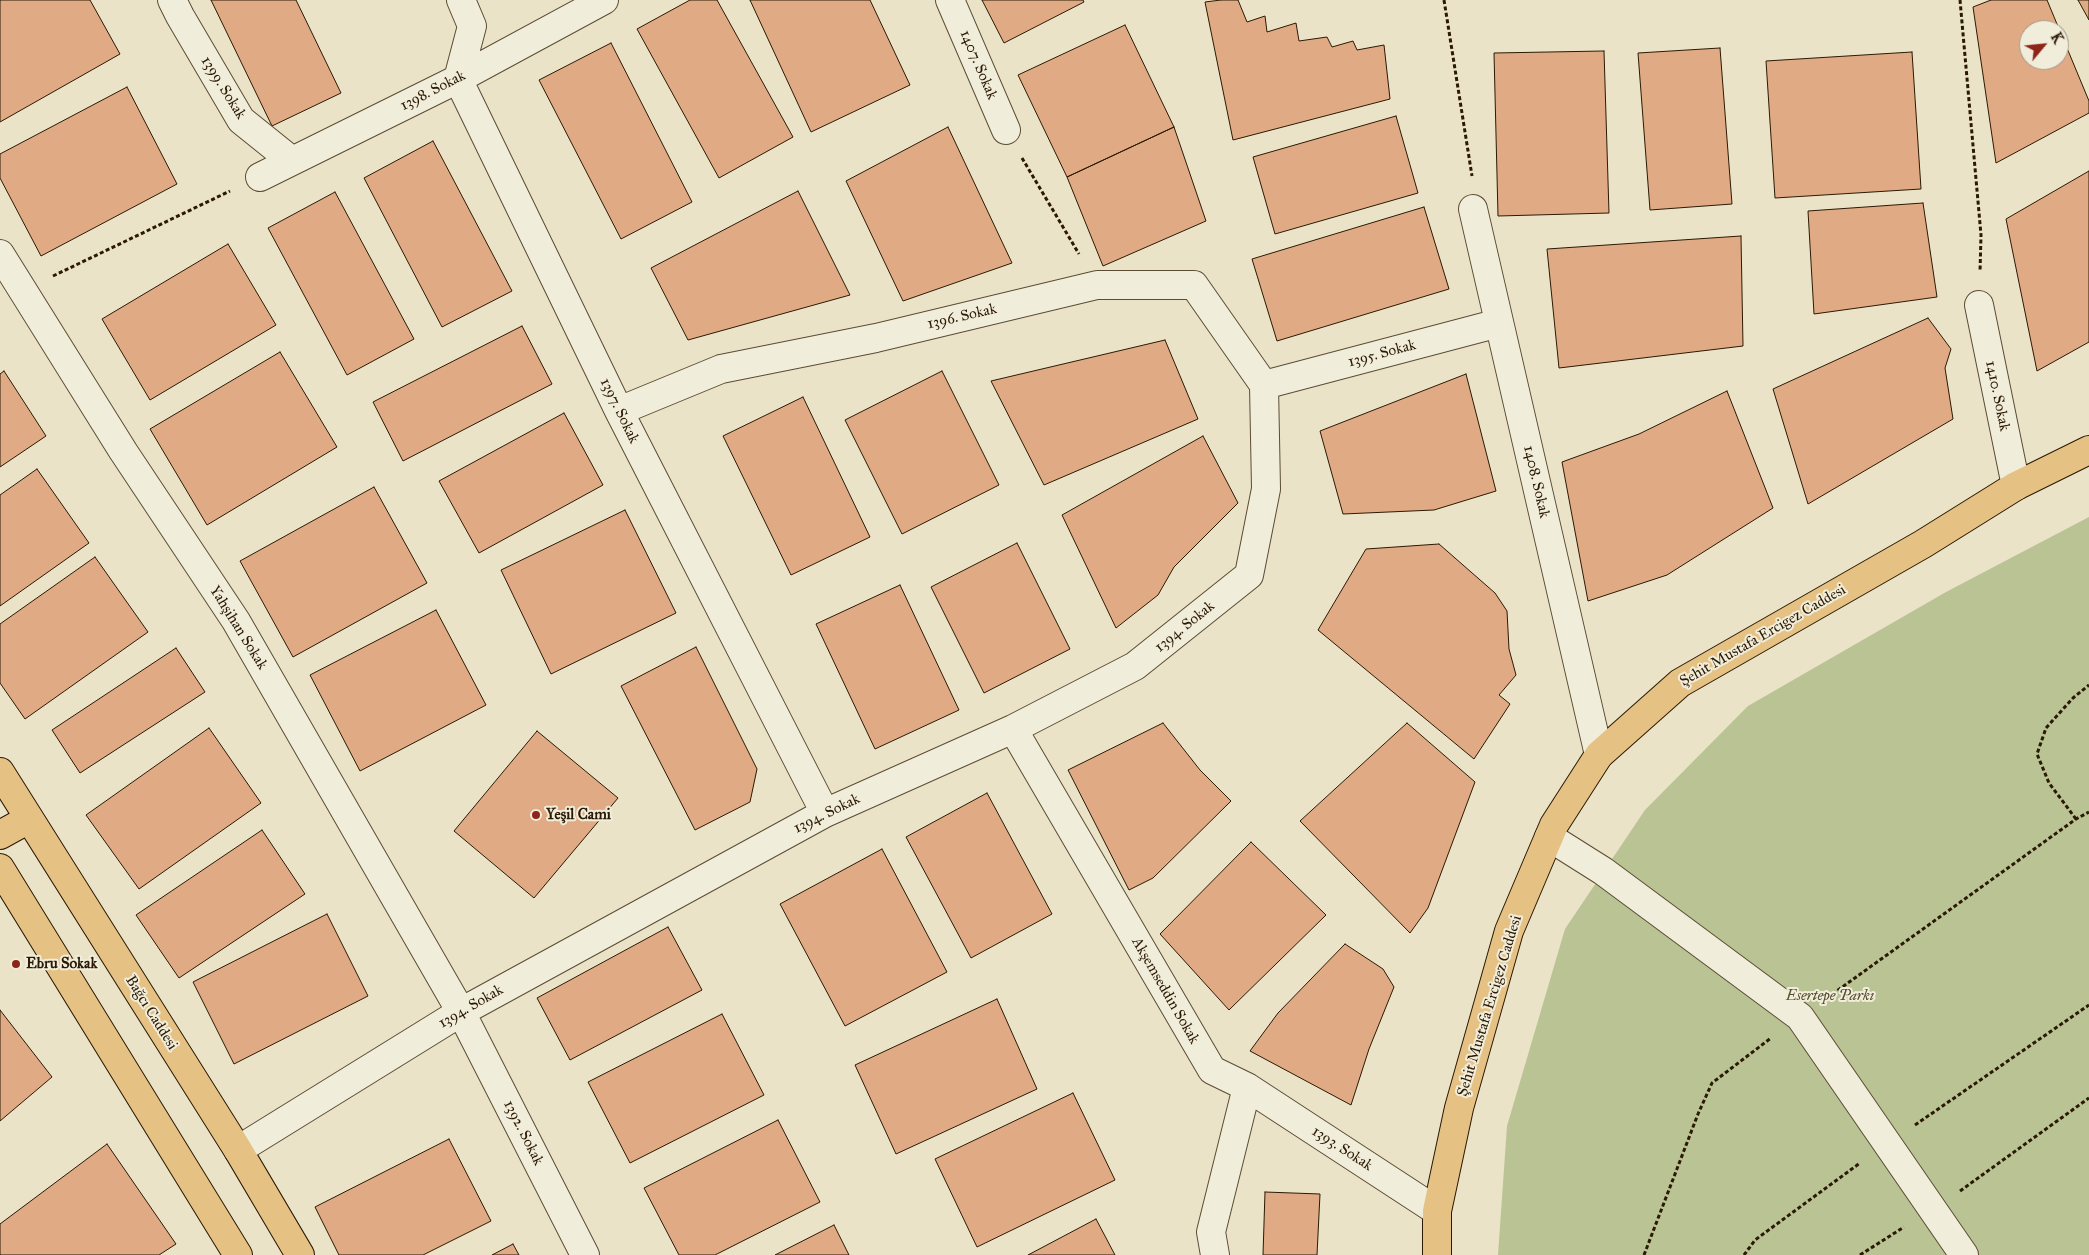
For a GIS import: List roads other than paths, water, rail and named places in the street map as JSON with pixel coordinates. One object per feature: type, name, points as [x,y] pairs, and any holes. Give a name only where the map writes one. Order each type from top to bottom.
[{"type":"main road","name":"Şehit Mustafa Ercigez Caddesi","points":[[1437,1255],[1437,1211],[1459,1108],[1509,931],[1554,825],[1599,755],[1680,683],[1923,544],[2016,486],[2089,450]]},
{"type":"main road","name":"Bağcı Caddesi","points":[[0,772],[238,1150],[300,1255]]},
{"type":"main road","points":[[0,835],[29,819]]},
{"type":"main road","points":[[0,868],[238,1255]]},
{"type":"street","name":"1399. Sokak","points":[[172,0],[241,120],[292,161]]},
{"type":"street","points":[[458,79],[472,26],[461,0]]},
{"type":"street","name":"1398. Sokak","points":[[260,177],[458,79],[604,0]]},
{"type":"street","name":"1407. Sokak","points":[[950,0],[1006,130]]},
{"type":"street","name":"1397. Sokak","points":[[458,79],[619,411],[825,813]]},
{"type":"street","name":"1408. Sokak","points":[[1472,209],[1599,755]]},
{"type":"street","name":"Yahşihan Sokak","points":[[0,254],[123,451],[236,620],[461,1012]]},
{"type":"street","name":"1396. Sokak","points":[[619,411],[721,369],[876,338],[1097,285],[1194,286],[1264,386]]},
{"type":"street","name":"1410. Sokak","points":[[1978,306],[2016,486]]},
{"type":"street","name":"1395. Sokak","points":[[1264,386],[1499,324]]},
{"type":"street","name":"1394. Sokak","points":[[238,1150],[461,1012],[825,813],[1013,729],[1135,666],[1249,575],[1266,489],[1264,386]]},
{"type":"street","name":"Akşemseddin Sokak","points":[[1013,729],[1212,1070],[1246,1086]]},
{"type":"street","points":[[1549,837],[1603,871],[1800,1016],[1964,1255]]},
{"type":"street","name":"1392. Sokak","points":[[461,1012],[585,1255]]},
{"type":"street","points":[[1215,1255],[1212,1232],[1246,1086]]},
{"type":"street","name":"1393. Sokak","points":[[1246,1086],[1437,1211]]},
{"type":"place","name":"Yeşil Cami","points":[[536,815]]},
{"type":"place","name":"Ebru Sokak","points":[[16,964]]},
{"type":"park label","name":"Esertepe Parkı","points":[[1830,996]]}]
